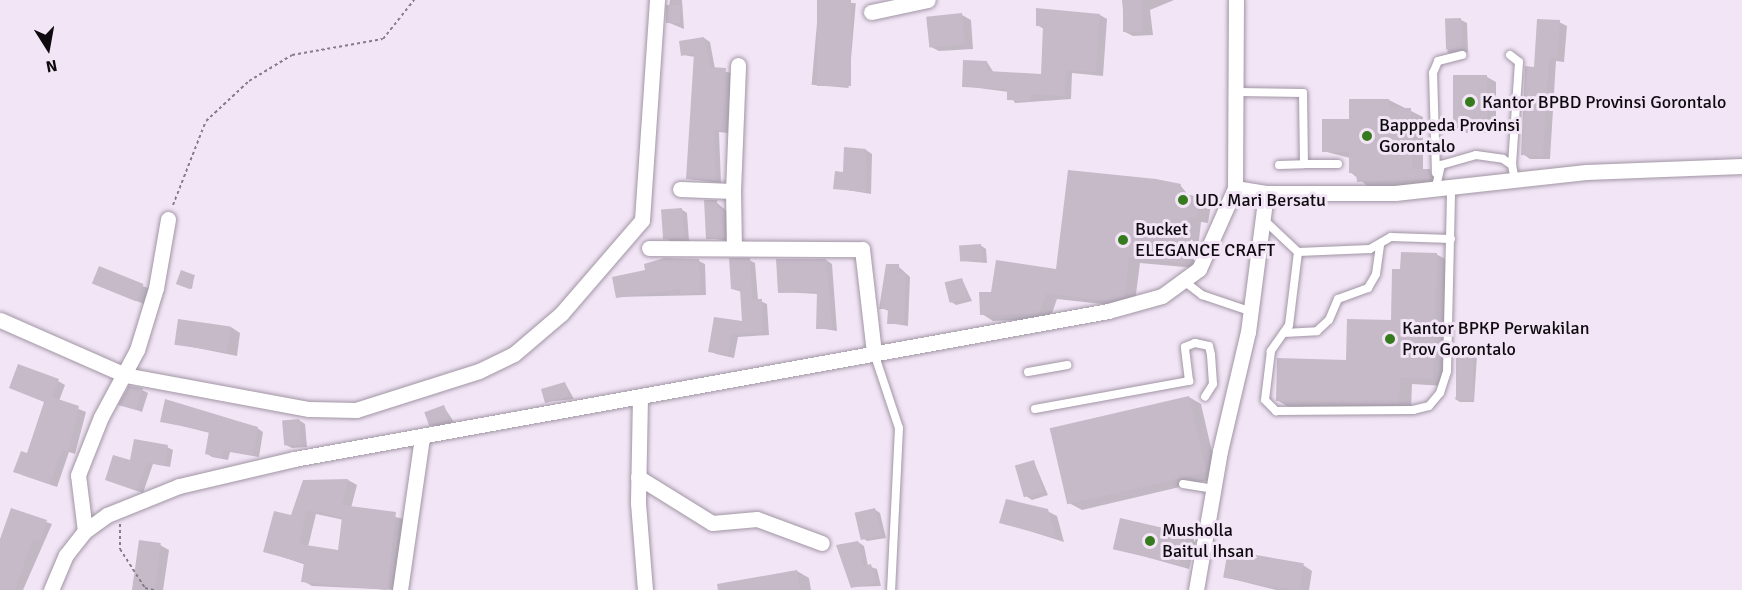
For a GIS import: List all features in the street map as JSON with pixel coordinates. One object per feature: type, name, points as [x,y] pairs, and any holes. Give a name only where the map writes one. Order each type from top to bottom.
[{"type":"street","points":[[0,320],[125,375],[309,409],[356,410],[405,399],[514,354],[610,264],[642,220],[657,0]]},
{"type":"street","points":[[871,12],[928,0]]},
{"type":"street","points":[[51,590],[66,555],[85,531],[120,509],[202,481],[874,353],[1108,311],[1162,296],[1184,281],[1209,249],[1235,188],[1239,92],[1236,0]]},
{"type":"street","points":[[734,247],[733,190],[738,65]]},
{"type":"street","points":[[1235,188],[1266,193],[1435,191],[1586,172],[1742,166]]},
{"type":"street","points":[[680,189],[733,190]]},
{"type":"street","points":[[1196,590],[1213,489],[1252,312],[1266,193]]},
{"type":"street","points":[[85,531],[78,475],[101,417],[125,375],[156,288],[168,219]]},
{"type":"street","points":[[649,248],[862,249],[874,353]]},
{"type":"street","points":[[640,397],[638,477],[645,590]]},
{"type":"street","points":[[400,590],[422,438]]},
{"type":"street","points":[[638,477],[712,523],[757,519],[822,543]]},
{"type":"lane","points":[[1435,191],[1433,73],[1438,61],[1462,55]]},
{"type":"lane","points":[[1510,55],[1519,62],[1512,165],[1515,181]]},
{"type":"lane","points":[[1239,92],[1303,93],[1304,164]]},
{"type":"lane","points":[[1436,173],[1441,165],[1476,155],[1512,165]]},
{"type":"lane","points":[[1279,165],[1338,164]]},
{"type":"lane","points":[[1298,252],[1284,333],[1271,351],[1265,400],[1276,411],[1429,406],[1447,371],[1451,189]]},
{"type":"lane","points":[[1264,220],[1298,252],[1351,252],[1380,244],[1391,237],[1451,238]]},
{"type":"lane","points":[[1284,333],[1317,331],[1329,320],[1338,300],[1368,288],[1376,274],[1380,244]]},
{"type":"lane","points":[[1184,281],[1202,295],[1252,312]]},
{"type":"lane","points":[[1035,409],[1189,381],[1185,347],[1195,343],[1209,346],[1211,355],[1213,384],[1205,397]]},
{"type":"lane","points":[[874,353],[899,428],[891,590]]},
{"type":"lane","points":[[1028,372],[1067,365]]},
{"type":"lane","points":[[1183,484],[1213,489]]},
{"type":"path","points":[[168,219],[206,120],[249,81],[292,56],[383,39],[414,0]]},
{"type":"path","points":[[120,509],[120,549],[145,588],[154,590]]},
{"type":"building","points":[[817,0],[851,0],[851,86],[817,86]]},
{"type":"building","points":[[1123,0],[1142,0],[1142,32],[1123,32]]},
{"type":"building","points":[[666,5],[680,5],[680,23],[666,23]]},
{"type":"building","points":[[1036,8],[1100,14],[1096,72],[1066,70],[1065,96],[1031,94],[1030,101],[1007,100],[1007,89],[962,87],[963,60],[987,61],[987,71],[1041,74],[1043,26],[1036,26]]},
{"type":"building","points":[[962,13],[965,44],[929,48],[926,17]]},
{"type":"building","points":[[1461,18],[1462,49],[1446,50],[1445,19]]},
{"type":"building","points":[[1537,19],[1560,20],[1557,58],[1549,58],[1543,156],[1521,155],[1525,66],[1534,67]]},
{"type":"building","points":[[704,37],[710,67],[726,68],[722,130],[714,130],[716,181],[686,179],[694,53],[681,56],[679,41]]},
{"type":"building","name":"Kantor BPBD Provinsi Gorontalo","points":[[1453,75],[1487,75],[1487,128],[1453,128]]},
{"type":"building","name":"Bapppeda Provinsi Gorontalo","points":[[1349,99],[1389,99],[1389,108],[1411,108],[1412,169],[1430,169],[1432,179],[1357,182],[1356,173],[1349,173],[1349,152],[1322,152],[1322,119],[1349,119]]},
{"type":"building","points":[[844,147],[866,149],[866,192],[833,189],[835,171],[843,172]]},
{"type":"building","name":"Bucket ELEGANCE CRAFT","points":[[1068,170],[1156,179],[1181,184],[1179,193],[1201,197],[1197,218],[1190,217],[1185,263],[1129,257],[1124,297],[1108,301],[1046,293],[1039,314],[980,315],[979,292],[991,292],[996,260],[1056,269]]},
{"type":"building","points":[[704,200],[717,200],[717,208],[724,208],[724,239],[706,239]]},
{"type":"building","points":[[682,208],[684,238],[663,239],[661,209]]},
{"type":"building","points":[[981,244],[982,260],[960,261],[959,246]]},
{"type":"building","name":"Kantor BPKP Perwakilan Prov Gorontalo","points":[[1401,252],[1437,253],[1433,379],[1400,378],[1399,404],[1276,401],[1277,358],[1346,360],[1347,319],[1391,320],[1392,269],[1400,269]]},
{"type":"building","points":[[664,258],[699,259],[701,293],[680,294],[680,289],[616,298],[612,277],[645,270],[644,264]]},
{"type":"building","points":[[729,258],[750,258],[752,299],[762,299],[763,332],[732,334],[728,355],[708,352],[714,317],[742,321],[740,289],[731,289]]},
{"type":"building","points":[[776,259],[826,259],[832,329],[816,329],[817,292],[778,293]]},
{"type":"building","points":[[886,264],[899,264],[899,273],[906,273],[904,324],[887,324],[888,309],[879,309]]},
{"type":"building","points":[[99,266],[144,284],[136,302],[92,284]]},
{"type":"building","points":[[181,270],[195,275],[190,289],[176,284]]},
{"type":"building","points":[[962,278],[967,298],[950,303],[945,282]]},
{"type":"building","points":[[178,319],[230,326],[227,352],[174,345]]},
{"type":"building","points":[[1456,352],[1473,352],[1473,400],[1456,400]]},
{"type":"building","points":[[18,364],[59,379],[52,397],[79,406],[68,451],[62,449],[50,484],[13,472],[21,451],[27,453],[44,402],[9,388]]},
{"type":"building","points":[[565,382],[569,396],[545,403],[541,389]]},
{"type":"building","points":[[129,386],[143,388],[136,410],[118,405]]},
{"type":"building","points":[[1189,396],[1207,472],[1067,504],[1050,428]]},
{"type":"building","points":[[165,399],[258,427],[253,455],[224,450],[222,458],[205,454],[209,431],[160,422]]},
{"type":"building","points":[[444,405],[449,419],[429,426],[424,412]]},
{"type":"building","points":[[299,419],[301,444],[284,445],[282,420]]},
{"type":"building","points":[[134,439],[168,445],[164,465],[147,462],[137,491],[105,480],[113,455],[130,460]]},
{"type":"building","points":[[1034,460],[1043,492],[1024,497],[1015,466]]},
{"type":"building","points":[[348,479],[342,505],[396,512],[387,590],[301,582],[304,563],[263,552],[274,511],[291,515],[303,480]],"holes":[[[307,510],[342,517],[338,550],[299,544]]]},
{"type":"building","points":[[1006,499],[1048,509],[1056,538],[999,523]]},
{"type":"building","points":[[11,508],[47,520],[40,541],[33,538],[15,590],[0,590],[0,539]]},
{"type":"building","points":[[875,508],[881,535],[861,540],[855,513]]},
{"type":"building","name":"Musholla Baitul Ihsan","points":[[1120,518],[1187,534],[1180,565],[1113,549]]},
{"type":"building","points":[[139,540],[161,543],[154,590],[132,590]]},
{"type":"building","points":[[858,541],[863,566],[871,564],[876,583],[851,588],[836,545]]},
{"type":"building","points":[[1228,550],[1304,563],[1299,590],[1223,578]]},
{"type":"building","points":[[797,570],[800,590],[718,590],[717,584]]},
{"type":"place","name":"Kantor BPBD Provinsi Gorontalo","points":[[1470,102]]},
{"type":"place","name":"Bapppeda Provinsi Gorontalo","points":[[1367,136]]},
{"type":"place","name":"UD. Mari Bersatu","points":[[1183,200]]},
{"type":"place","name":"Bucket ELEGANCE CRAFT","points":[[1123,240]]},
{"type":"place","name":"Kantor BPKP Perwakilan Prov Gorontalo","points":[[1390,339]]},
{"type":"place","name":"Musholla Baitul Ihsan","points":[[1150,541]]}]
